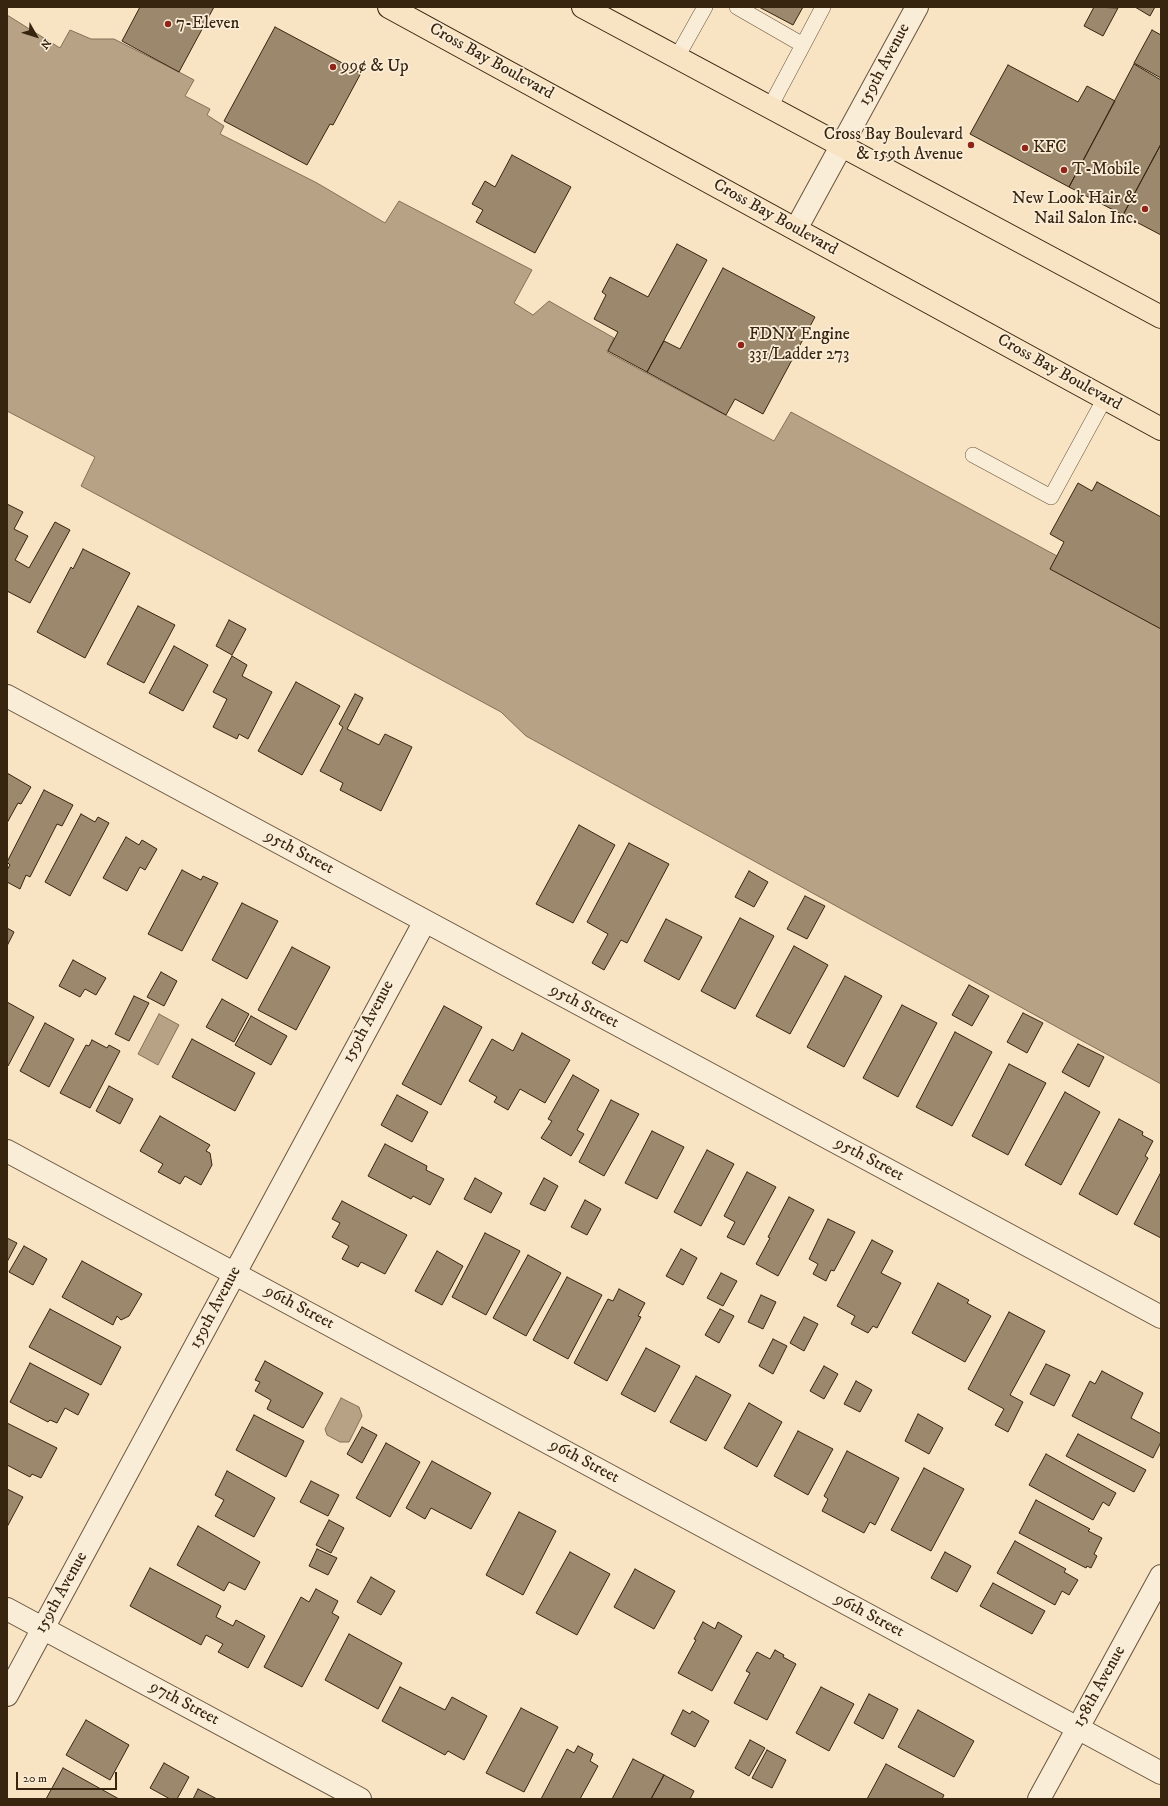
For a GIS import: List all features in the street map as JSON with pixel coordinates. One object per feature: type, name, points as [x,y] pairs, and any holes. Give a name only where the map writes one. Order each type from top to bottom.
[{"type":"main road","name":"Cross Bay Boulevard","points":[[389,7],[1161,429]]},
{"type":"main road","points":[[582,7],[1161,317]]},
{"type":"street","name":"159th Avenue","points":[[796,229],[842,146],[915,7]]},
{"type":"street","name":"95th Street","points":[[7,696],[1161,1317]]},
{"type":"street","name":"159th Avenue","points":[[7,1695],[425,921]]},
{"type":"street","name":"96th Street","points":[[7,1151],[1161,1773]]},
{"type":"street","name":"158th Avenue","points":[[1039,1799],[1161,1576]]},
{"type":"street","name":"97th Street","points":[[7,1609],[360,1799]]},
{"type":"lane","points":[[676,57],[706,7]]},
{"type":"lane","points":[[737,7],[803,45]]},
{"type":"lane","points":[[770,107],[823,7]]},
{"type":"lane","points":[[973,455],[1051,497],[1105,398]]},
{"type":"shaded area","points":[[7,15],[60,48],[70,30],[91,39],[114,39],[179,72],[194,80],[185,96],[210,109],[207,115],[224,126],[220,134],[317,183],[385,223],[399,201],[532,270],[514,303],[533,315],[549,301],[614,338],[607,352],[774,441],[791,412],[1057,556],[1050,569],[1161,629],[1161,1084],[526,736],[501,712],[81,486],[95,457],[7,411]]},
{"type":"shaded area","points":[[159,1014],[179,1025],[158,1065],[138,1054]]},
{"type":"shaded area","points":[[341,1398],[359,1407],[362,1416],[349,1442],[340,1442],[327,1435],[325,1429]]},
{"type":"building","name":"7-Eleven","points":[[140,7],[214,7],[179,72],[122,41]]},
{"type":"building","points":[[759,7],[803,7],[793,25]]},
{"type":"building","points":[[1094,7],[1118,8],[1103,36],[1084,26]]},
{"type":"building","points":[[1135,7],[1155,7],[1150,16]]},
{"type":"building","points":[[275,27],[361,73],[333,125],[330,124],[307,165],[224,121]]},
{"type":"building","points":[[1152,30],[1161,35],[1161,78],[1134,63]]},
{"type":"building","points":[[1134,64],[1161,80],[1161,144],[1123,215],[1069,187]]},
{"type":"building","points":[[1008,65],[1078,102],[1087,86],[1115,101],[1069,187],[970,134]]},
{"type":"building","points":[[1161,144],[1161,235],[1123,215]]},
{"type":"building","points":[[512,155],[571,187],[535,253],[476,222],[483,210],[472,204],[485,181],[495,187]]},
{"type":"building","points":[[677,244],[707,260],[647,372],[608,351],[618,332],[594,319],[606,295],[602,292],[610,277],[648,297]]},
{"type":"building","name":"FDNY Engine 331/Ladder 273","points":[[723,268],[815,317],[763,414],[735,399],[726,415],[647,372],[664,341],[680,349]]},
{"type":"building","points":[[1097,482],[1161,517],[1161,629],[1050,569],[1064,542],[1050,534],[1078,483],[1092,491]]},
{"type":"building","points":[[7,504],[23,512],[14,529],[28,536],[15,560],[29,568],[55,522],[70,530],[30,603],[7,591]]},
{"type":"building","points":[[83,549],[130,573],[85,658],[37,632],[71,567],[73,569]]},
{"type":"building","points":[[138,606],[175,625],[144,683],[107,664]]},
{"type":"building","points":[[229,620],[246,629],[232,655],[216,646]]},
{"type":"building","points":[[174,646],[208,665],[183,711],[149,693]]},
{"type":"building","points":[[232,656],[247,665],[242,676],[272,692],[248,739],[239,734],[237,739],[213,727],[227,699],[213,692]]},
{"type":"building","points":[[296,682],[340,706],[302,775],[258,751]]},
{"type":"building","points":[[355,694],[363,698],[347,729],[379,745],[385,734],[412,747],[381,811],[340,790],[343,783],[320,771],[343,727],[339,724]]},
{"type":"building","points":[[7,773],[31,787],[21,804],[18,803],[7,823]]},
{"type":"building","points":[[44,790],[73,805],[62,826],[57,824],[30,877],[26,875],[20,889],[7,882],[7,870],[10,865],[7,862]]},
{"type":"building","points":[[81,814],[95,822],[98,817],[109,823],[70,896],[45,882]]},
{"type":"building","points":[[579,825],[615,845],[573,923],[536,904]]},
{"type":"building","points":[[126,837],[139,845],[142,840],[157,849],[145,870],[140,867],[127,891],[103,878]]},
{"type":"building","points":[[629,843],[669,864],[627,943],[621,940],[604,970],[592,963],[608,934],[587,922]]},
{"type":"building","points":[[182,870],[201,880],[203,876],[218,883],[182,951],[148,934]]},
{"type":"building","points":[[749,871],[768,882],[754,907],[735,897]]},
{"type":"building","points":[[805,896],[825,906],[807,939],[787,929]]},
{"type":"building","points":[[242,903],[278,921],[247,979],[212,960]]},
{"type":"building","points":[[740,918],[774,936],[735,1009],[701,991]]},
{"type":"building","points":[[666,919],[702,937],[679,980],[644,961]]},
{"type":"building","points":[[7,928],[14,932],[7,946]]},
{"type":"building","points":[[794,946],[828,965],[790,1034],[756,1016]]},
{"type":"building","points":[[292,947],[330,967],[296,1030],[258,1010]]},
{"type":"building","points":[[73,960],[106,978],[96,995],[85,989],[80,997],[59,986]]},
{"type":"building","points":[[161,972],[177,981],[164,1006],[147,997]]},
{"type":"building","points":[[845,976],[882,996],[844,1067],[807,1047]]},
{"type":"building","points":[[969,985],[989,996],[972,1026],[952,1015]]},
{"type":"building","points":[[134,996],[149,1003],[129,1041],[115,1034]]},
{"type":"building","points":[[222,999],[249,1014],[234,1042],[206,1027]]},
{"type":"building","points":[[7,1002],[34,1017],[8,1066],[7,1065]]},
{"type":"building","points":[[902,1005],[937,1023],[898,1097],[863,1078]]},
{"type":"building","points":[[444,1006],[482,1027],[441,1105],[402,1084]]},
{"type":"building","points":[[1023,1013],[1043,1023],[1027,1053],[1007,1042]]},
{"type":"building","points":[[251,1016],[287,1036],[271,1065],[235,1045]]},
{"type":"building","points":[[45,1023],[74,1039],[49,1087],[20,1071]]},
{"type":"building","points":[[955,1032],[992,1052],[952,1126],[916,1107]]},
{"type":"building","points":[[522,1033],[570,1060],[545,1103],[520,1089],[508,1110],[494,1102],[497,1097],[469,1081],[492,1039],[513,1051]]},
{"type":"building","points":[[192,1039],[255,1073],[235,1111],[172,1077]]},
{"type":"building","points":[[92,1040],[107,1048],[109,1045],[120,1051],[90,1108],[60,1093],[86,1045],[89,1046]]},
{"type":"building","points":[[1078,1044],[1104,1057],[1089,1087],[1062,1072]]},
{"type":"building","points":[[1009,1064],[1046,1083],[1008,1155],[972,1136]]},
{"type":"building","points":[[573,1075],[599,1090],[577,1130],[584,1134],[571,1156],[541,1138],[552,1121],[548,1119]]},
{"type":"building","points":[[109,1086],[133,1099],[120,1124],[96,1111]]},
{"type":"building","points":[[1065,1092],[1100,1112],[1061,1185],[1025,1165]]},
{"type":"building","points":[[397,1095],[428,1112],[412,1142],[381,1125]]},
{"type":"building","points":[[611,1100],[639,1114],[604,1176],[579,1162]]},
{"type":"building","points":[[160,1116],[210,1145],[206,1151],[210,1153],[212,1165],[201,1185],[185,1176],[180,1184],[158,1172],[163,1164],[140,1151]]},
{"type":"building","points":[[1119,1119],[1143,1132],[1142,1135],[1153,1141],[1145,1156],[1148,1158],[1117,1215],[1079,1194]]},
{"type":"building","points":[[652,1131],[684,1147],[657,1199],[625,1183]]},
{"type":"building","points":[[385,1144],[427,1166],[426,1170],[444,1179],[430,1205],[413,1196],[411,1199],[368,1176]]},
{"type":"building","points":[[707,1150],[734,1164],[701,1226],[674,1212]]},
{"type":"building","points":[[747,1172],[776,1187],[744,1245],[727,1237],[735,1222],[724,1216]]},
{"type":"building","points":[[1161,1172],[1161,1238],[1134,1224]]},
{"type":"building","points":[[475,1178],[502,1193],[491,1213],[464,1199]]},
{"type":"building","points":[[544,1178],[558,1186],[545,1211],[530,1204]]},
{"type":"building","points":[[789,1197],[814,1210],[778,1276],[756,1264]]},
{"type":"building","points":[[585,1200],[601,1209],[587,1235],[571,1227]]},
{"type":"building","points":[[342,1201],[407,1235],[385,1274],[361,1262],[358,1267],[342,1259],[349,1246],[332,1237],[340,1223],[332,1219]]},
{"type":"building","points":[[828,1219],[855,1232],[834,1271],[831,1270],[826,1281],[813,1274],[818,1264],[809,1259]]},
{"type":"building","points":[[485,1233],[520,1251],[486,1315],[452,1297]]},
{"type":"building","points":[[7,1238],[17,1243],[7,1262]]},
{"type":"building","points":[[872,1240],[893,1251],[881,1273],[901,1283],[877,1328],[873,1326],[868,1333],[851,1324],[855,1316],[837,1306]]},
{"type":"building","points":[[24,1246],[47,1259],[33,1285],[9,1272]]},
{"type":"building","points":[[681,1249],[697,1258],[683,1285],[666,1276]]},
{"type":"building","points":[[437,1251],[463,1266],[442,1305],[415,1291]]},
{"type":"building","points":[[528,1255],[561,1273],[526,1336],[493,1318]]},
{"type":"building","points":[[82,1261],[142,1294],[129,1316],[121,1320],[117,1316],[113,1325],[62,1297]]},
{"type":"building","points":[[721,1273],[737,1281],[723,1306],[707,1298]]},
{"type":"building","points":[[567,1277],[602,1295],[568,1359],[533,1340]]},
{"type":"building","points":[[938,1283],[969,1300],[967,1303],[991,1316],[965,1362],[912,1333]]},
{"type":"building","points":[[619,1289],[645,1303],[638,1316],[641,1317],[607,1381],[574,1363],[608,1299],[613,1301]]},
{"type":"building","points":[[761,1295],[776,1302],[763,1329],[748,1322]]},
{"type":"building","points":[[50,1309],[121,1347],[101,1385],[29,1347]]},
{"type":"building","points":[[720,1309],[734,1316],[719,1343],[705,1335]]},
{"type":"building","points":[[1009,1312],[1045,1331],[1010,1395],[1023,1402],[1008,1432],[995,1425],[1004,1409],[968,1389]]},
{"type":"building","points":[[804,1317],[818,1324],[804,1351],[790,1343]]},
{"type":"building","points":[[773,1339],[787,1346],[773,1374],[759,1366]]},
{"type":"building","points":[[646,1348],[680,1366],[655,1412],[621,1394]]},
{"type":"building","points":[[265,1361],[323,1393],[303,1428],[267,1409],[271,1400],[255,1391],[260,1382],[255,1380]]},
{"type":"building","points":[[30,1363],[89,1394],[78,1415],[65,1408],[57,1423],[50,1420],[48,1422],[10,1402]]},
{"type":"building","points":[[1046,1364],[1070,1375],[1054,1406],[1030,1394]]},
{"type":"building","points":[[824,1366],[838,1374],[824,1399],[810,1391]]},
{"type":"building","points":[[1102,1371],[1143,1393],[1131,1418],[1161,1434],[1161,1442],[1153,1458],[1072,1416],[1090,1381],[1095,1384]]},
{"type":"building","points":[[696,1376],[731,1395],[706,1441],[670,1422]]},
{"type":"building","points":[[856,1381],[872,1390],[860,1412],[844,1404]]},
{"type":"building","points":[[749,1403],[782,1422],[757,1467],[724,1448]]},
{"type":"building","points":[[918,1414],[943,1428],[929,1454],[905,1441]]},
{"type":"building","points":[[254,1415],[304,1441],[286,1477],[236,1450]]},
{"type":"building","points":[[7,1423],[57,1448],[41,1478],[32,1474],[30,1477],[7,1465]]},
{"type":"building","points":[[362,1427],[377,1435],[362,1463],[347,1454]]},
{"type":"building","points":[[798,1431],[833,1449],[808,1495],[774,1476]]},
{"type":"building","points":[[1078,1434],[1146,1470],[1134,1492],[1066,1456]]},
{"type":"building","points":[[386,1443],[420,1462],[390,1517],[356,1498]]},
{"type":"building","points":[[847,1451],[899,1478],[875,1525],[870,1522],[864,1533],[822,1511],[828,1499],[824,1496]]},
{"type":"building","points":[[1046,1454],[1116,1493],[1109,1506],[1103,1502],[1093,1520],[1029,1485]]},
{"type":"building","points":[[432,1461],[491,1493],[471,1529],[431,1508],[425,1519],[406,1508]]},
{"type":"building","points":[[924,1468],[964,1489],[931,1551],[891,1530]]},
{"type":"building","points":[[227,1471],[275,1498],[254,1537],[215,1516],[224,1500],[215,1495]]},
{"type":"building","points":[[311,1481],[339,1495],[328,1516],[300,1502]]},
{"type":"building","points":[[7,1489],[23,1497],[7,1527]]},
{"type":"building","points":[[1036,1500],[1090,1529],[1088,1531],[1102,1538],[1094,1554],[1097,1556],[1091,1568],[1087,1566],[1086,1568],[1019,1533]]},
{"type":"building","points":[[519,1512],[556,1531],[523,1595],[486,1575]]},
{"type":"building","points":[[329,1520],[344,1528],[331,1553],[316,1545]]},
{"type":"building","points":[[198,1526],[260,1562],[245,1590],[229,1582],[224,1591],[177,1565]]},
{"type":"building","points":[[1015,1541],[1066,1569],[1064,1572],[1078,1580],[1069,1595],[1062,1591],[1055,1605],[997,1573]]},
{"type":"building","points":[[317,1549],[337,1558],[328,1575],[309,1566]]},
{"type":"building","points":[[570,1552],[610,1574],[577,1635],[536,1613]]},
{"type":"building","points":[[945,1552],[971,1566],[957,1592],[931,1578]]},
{"type":"building","points":[[150,1568],[221,1606],[216,1617],[233,1626],[236,1620],[265,1636],[248,1668],[218,1652],[223,1644],[206,1635],[201,1645],[130,1606]]},
{"type":"building","points":[[635,1569],[675,1591],[654,1629],[614,1607]]},
{"type":"building","points":[[371,1577],[395,1591],[381,1615],[357,1602]]},
{"type":"building","points":[[993,1583],[1045,1611],[1032,1634],[980,1606]]},
{"type":"building","points":[[316,1589],[338,1601],[332,1613],[339,1617],[302,1687],[264,1667],[301,1597],[309,1602]]},
{"type":"building","points":[[703,1622],[715,1629],[718,1622],[742,1636],[712,1691],[678,1673],[696,1640],[694,1639]]},
{"type":"building","points":[[349,1634],[402,1663],[378,1709],[325,1680]]},
{"type":"building","points":[[775,1650],[784,1655],[783,1657],[796,1664],[767,1720],[734,1703],[750,1673],[746,1671],[757,1652],[770,1659]]},
{"type":"building","points":[[400,1687],[445,1710],[452,1697],[487,1716],[464,1760],[448,1751],[445,1755],[382,1721]]},
{"type":"building","points":[[821,1687],[854,1704],[829,1751],[796,1733]]},
{"type":"building","points":[[869,1694],[898,1709],[883,1739],[854,1723]]},
{"type":"building","points":[[521,1708],[558,1727],[524,1792],[486,1773]]},
{"type":"building","points":[[683,1710],[690,1714],[692,1711],[709,1721],[695,1747],[671,1734]]},
{"type":"building","points":[[918,1710],[974,1741],[954,1777],[898,1747]]},
{"type":"building","points":[[86,1720],[129,1745],[110,1780],[66,1755]]},
{"type":"building","points":[[750,1740],[765,1748],[749,1776],[735,1768]]},
{"type":"building","points":[[578,1746],[593,1754],[590,1761],[598,1766],[580,1799],[541,1799],[567,1749],[574,1753]]},
{"type":"building","points":[[767,1750],[786,1760],[772,1788],[752,1778]]},
{"type":"building","points":[[633,1759],[664,1775],[651,1799],[612,1799]]},
{"type":"building","points":[[164,1763],[189,1777],[177,1799],[170,1799],[150,1788]]},
{"type":"building","points":[[886,1764],[944,1795],[942,1799],[867,1799]]},
{"type":"building","points":[[63,1768],[119,1799],[46,1799]]},
{"type":"building","points":[[664,1775],[694,1791],[690,1799],[651,1799]]},
{"type":"building","points":[[198,1789],[217,1799],[193,1799]]},
{"type":"place","name":"7-Eleven","points":[[168,24]]},
{"type":"place","name":"99¢ & Up","points":[[333,67]]},
{"type":"place","name":"Cross Bay Boulevard & 159th Avenue","points":[[971,145]]},
{"type":"place","name":"KFC","points":[[1025,148]]},
{"type":"place","name":"T-Mobile","points":[[1064,170]]},
{"type":"place","name":"New Look Hair & Nail Salon Inc.","points":[[1145,209]]},
{"type":"place","name":"FDNY Engine 331/Ladder 273","points":[[741,345]]}]
